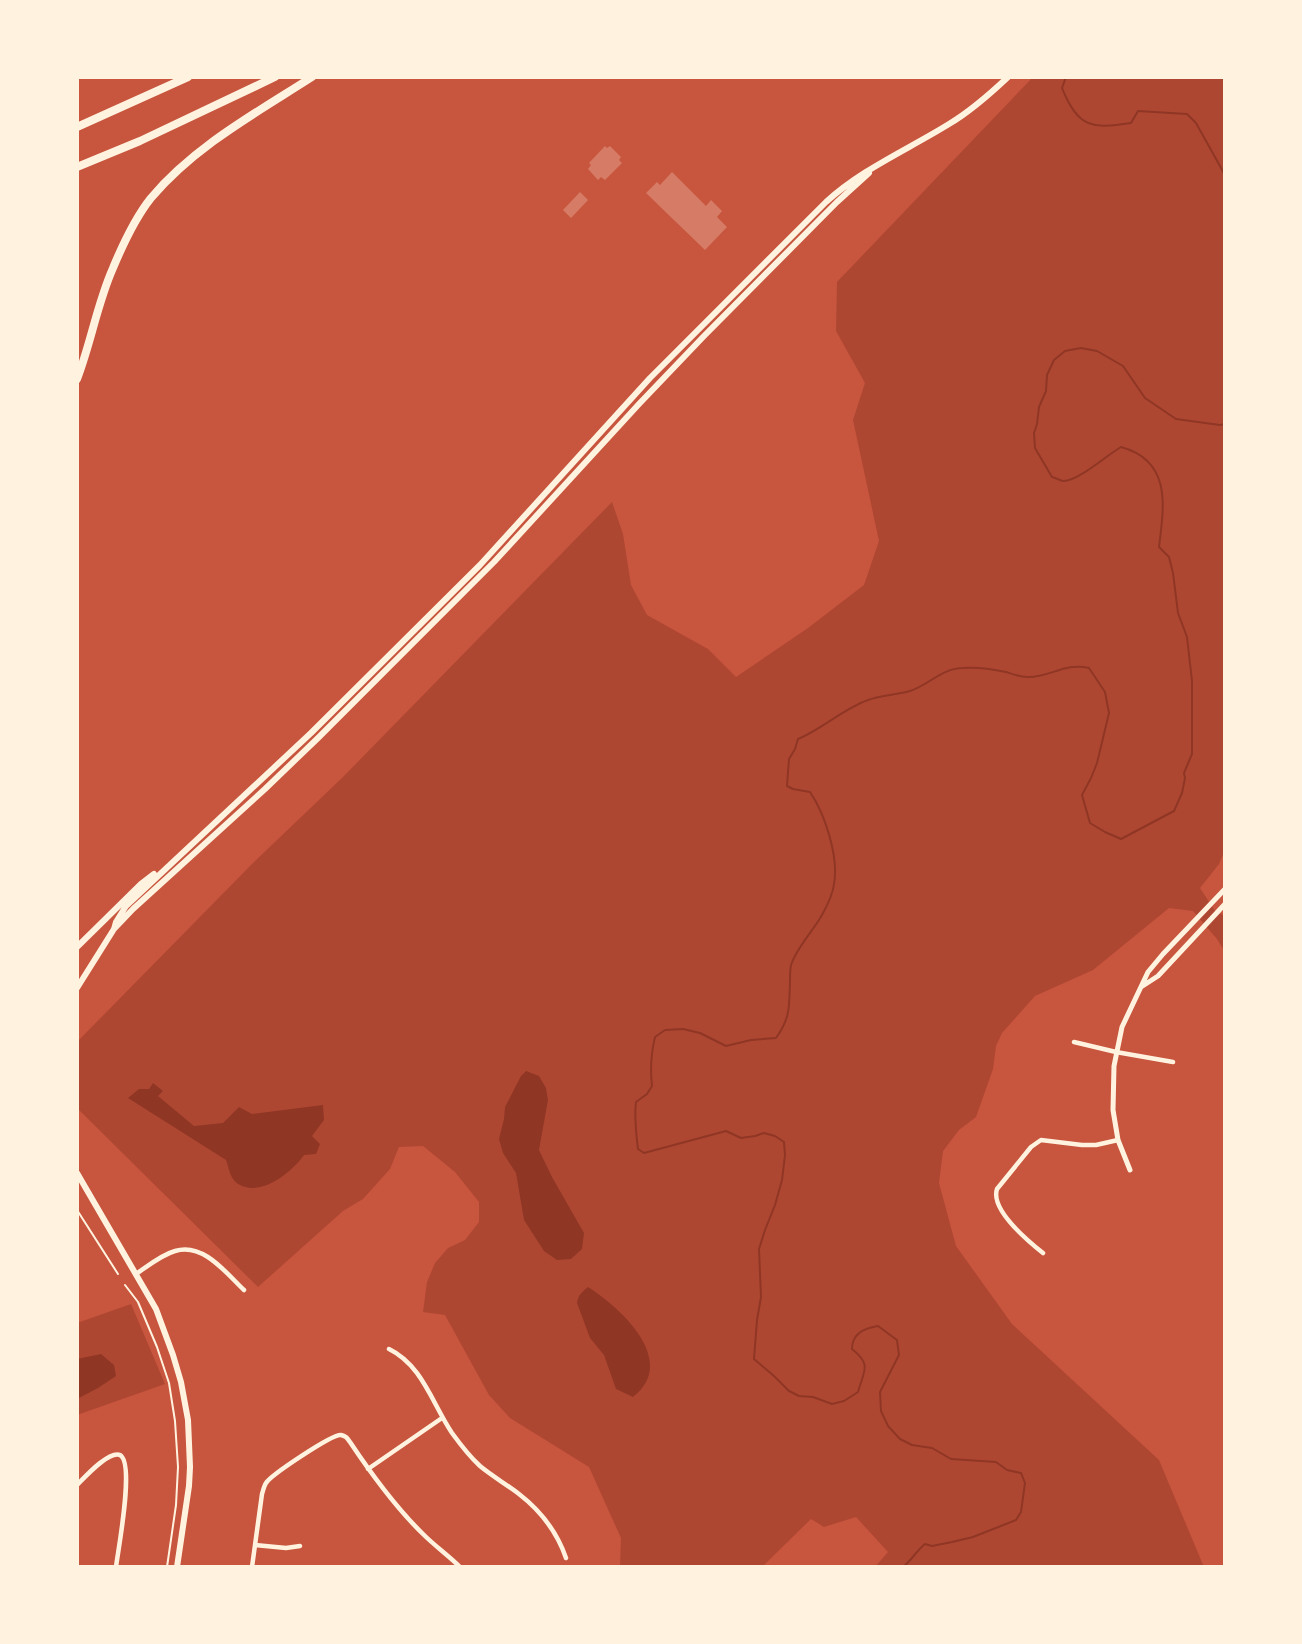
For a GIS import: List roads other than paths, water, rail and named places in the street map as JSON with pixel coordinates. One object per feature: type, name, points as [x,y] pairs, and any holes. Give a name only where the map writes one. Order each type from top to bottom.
[{"type":"highway","points":[[77,127],[188,77]]},
{"type":"highway","points":[[77,167],[140,141],[275,77]]},
{"type":"highway","points":[[77,379],[113,268],[131,229],[151,198],[205,147],[312,77]]},
{"type":"main road","points":[[114,929],[126,906],[285,758],[470,575],[650,378],[817,211],[844,186],[951,123],[994,91],[1008,77]]},
{"type":"main road","points":[[77,988],[114,929],[265,789],[494,562],[704,336],[878,165]]},
{"type":"main road","points":[[77,947],[141,884],[176,859]]},
{"type":"main road","points":[[77,1172],[156,1310],[181,1382],[188,1420],[190,1457],[177,1567]]},
{"type":"street","points":[[1130,1170],[1118,1140],[1112,1093],[1116,1052],[1125,1018],[1148,972],[1225,889]]},
{"type":"street","points":[[1141,987],[1158,976],[1225,904]]},
{"type":"street","points":[[1074,1042],[1173,1062]]},
{"type":"street","points":[[1043,1253],[1006,1217],[996,1200],[997,1189],[1031,1147],[1041,1140],[1096,1145],[1118,1140]]},
{"type":"street","points":[[136,1274],[174,1251],[195,1250],[218,1265],[244,1290]]},
{"type":"street","points":[[388,1349],[403,1357],[414,1368],[463,1447],[479,1464],[520,1495],[544,1518],[558,1538],[566,1558]]},
{"type":"street","points":[[368,1469],[443,1418]]},
{"type":"street","points":[[252,1567],[262,1494],[266,1483],[329,1438],[341,1435],[346,1437],[368,1469],[423,1535],[460,1567]]},
{"type":"street","points":[[77,1485],[105,1460],[117,1454],[123,1458],[127,1468],[116,1567]]},
{"type":"street","points":[[256,1545],[286,1548],[300,1546]]},
{"type":"waterway","points":[[1066,77],[1062,88],[1068,101],[1074,111],[1088,123],[1106,126],[1131,123],[1138,111],[1187,114],[1196,123],[1225,175]]},
{"type":"waterway","points":[[903,1567],[925,1544],[932,1546],[973,1537],[1016,1520],[1021,1512],[1025,1483],[1021,1473],[1007,1470],[996,1462],[951,1459],[932,1448],[912,1445],[900,1439],[888,1426],[881,1411],[880,1392],[899,1355],[897,1340],[878,1326],[864,1330],[854,1339],[852,1349],[862,1359],[865,1368],[858,1392],[844,1401],[832,1404],[813,1397],[799,1396],[789,1391],[754,1359],[761,1297],[759,1249],[782,1180],[784,1142],[764,1133],[741,1138],[726,1131],[644,1153],[638,1149],[636,1102],[647,1094],[652,1086],[651,1062],[655,1037],[665,1030],[683,1029],[700,1033],[726,1046],[776,1038],[781,1031],[788,1011],[791,965],[828,904],[835,873],[833,849],[816,801],[810,792],[787,786],[789,759],[798,739],[850,708],[873,698],[910,691],[955,669],[985,668],[1035,677],[1065,668],[1089,668],[1105,692],[1109,713],[1097,763],[1082,795],[1090,823],[1121,839],[1174,811],[1182,793],[1184,773],[1192,754],[1192,681],[1187,637],[1178,613],[1173,573],[1169,557],[1159,547],[1163,501],[1157,474],[1149,463],[1121,447],[1076,477],[1062,481],[1052,477],[1035,448],[1034,433],[1039,407],[1046,391],[1047,375],[1054,360],[1065,351],[1081,348],[1097,351],[1123,366],[1145,398],[1176,419],[1225,424]]}]
